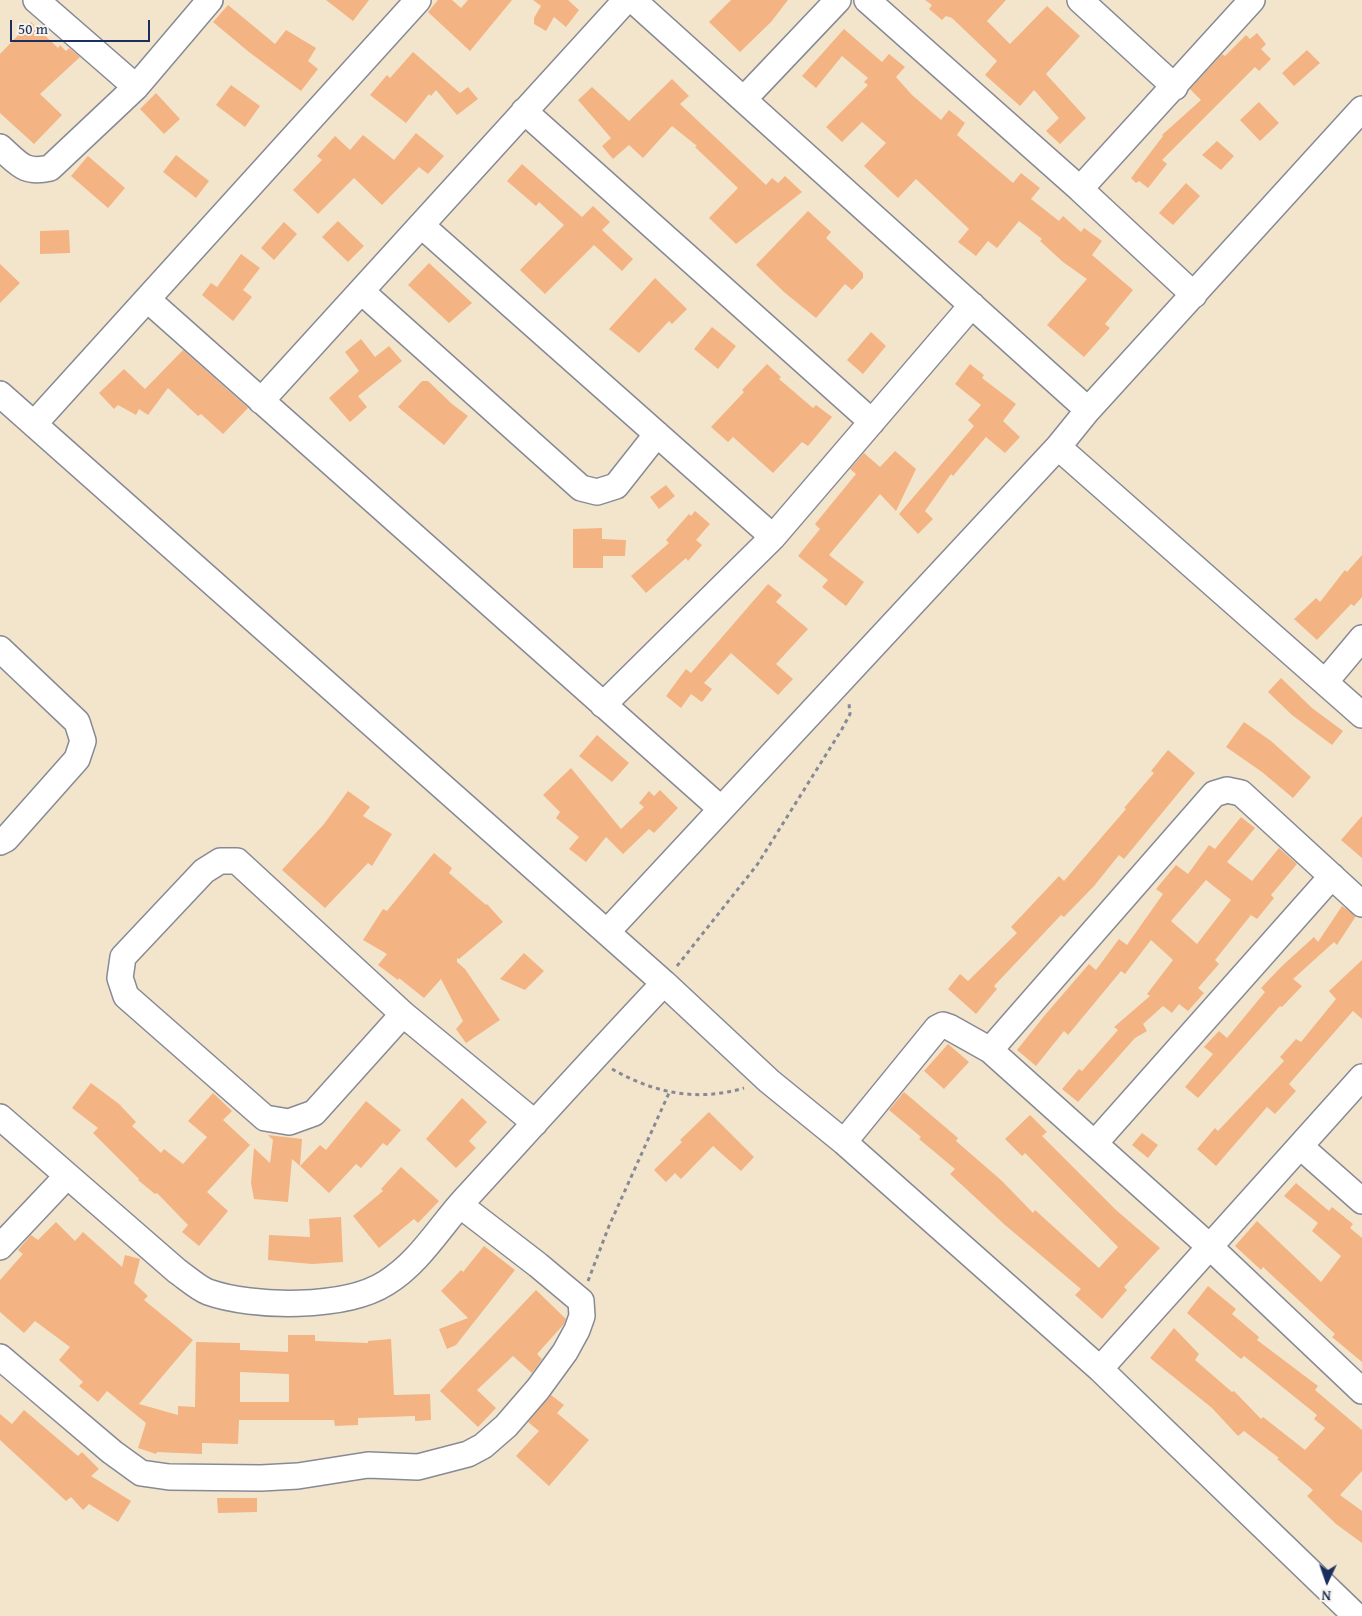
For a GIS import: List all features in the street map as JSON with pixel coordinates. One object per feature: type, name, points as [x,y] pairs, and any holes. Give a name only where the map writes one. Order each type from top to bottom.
[{"type":"street","points":[[36,0],[136,87]]},
{"type":"street","points":[[262,401],[626,0]]},
{"type":"street","points":[[634,0],[1088,410]]},
{"type":"street","points":[[744,99],[838,0]]},
{"type":"street","points":[[867,0],[1080,189],[1194,295]]},
{"type":"street","points":[[1080,0],[1175,87]]},
{"type":"street","points":[[0,147],[21,165],[34,172],[50,168],[136,87],[197,4]]},
{"type":"street","points":[[34,424],[407,4]]},
{"type":"street","points":[[1080,189],[1175,87],[1240,4]]},
{"type":"street","points":[[607,932],[720,808],[1058,447],[1088,410],[1362,109]]},
{"type":"street","points":[[524,112],[872,422]]},
{"type":"street","points":[[421,225],[773,537]]},
{"type":"street","points":[[361,291],[581,488],[597,492],[616,486],[658,434]]},
{"type":"street","points":[[147,299],[720,808]]},
{"type":"street","points":[[604,705],[773,537],[972,305]]},
{"type":"street","points":[[0,394],[664,982],[769,1081],[844,1142],[1100,1369],[1356,1616]]},
{"type":"street","points":[[1058,447],[1362,715]]},
{"type":"street","points":[[1326,682],[1362,638]]},
{"type":"street","points":[[0,649],[77,722],[82,741],[77,759],[6,839],[0,842]]},
{"type":"street","points":[[990,1050],[1214,794],[1227,790],[1241,793],[1362,904]]},
{"type":"street","points":[[404,1014],[314,1113],[289,1122],[265,1118],[126,996],[120,978],[123,957],[204,871],[220,861],[237,861],[404,1014],[535,1123]]},
{"type":"street","points":[[1095,1143],[1332,876]]},
{"type":"street","points":[[0,1117],[177,1271],[206,1292],[239,1300],[268,1303],[299,1304],[328,1300],[357,1294],[385,1284],[411,1265],[460,1205],[664,982]]},
{"type":"street","points":[[844,1142],[937,1028],[943,1025],[949,1027],[990,1050],[1210,1247],[1362,1391]]},
{"type":"street","points":[[1100,1369],[1362,1077]]},
{"type":"street","points":[[1301,1147],[1362,1201]]},
{"type":"street","points":[[0,1247],[67,1176]]},
{"type":"street","points":[[0,1357],[112,1452],[141,1473],[169,1477],[261,1478],[298,1476],[368,1465],[418,1467],[468,1454],[483,1446],[506,1426],[538,1389],[565,1352],[582,1316],[581,1301],[538,1264],[460,1205]]},
{"type":"path","points":[[664,982],[757,865],[842,729],[850,714],[847,673]]},
{"type":"path","points":[[594,1058],[631,1080],[669,1093],[724,1094],[769,1081]]},
{"type":"path","points":[[581,1301],[609,1226],[669,1093]]},
{"type":"building","points":[[326,0],[369,0],[353,21]]},
{"type":"building","points":[[438,0],[452,0],[461,8],[468,0],[512,0],[470,51],[428,12]]},
{"type":"building","points":[[533,0],[568,0],[579,10],[566,27],[554,17],[546,31],[534,24],[534,18],[541,6]]},
{"type":"building","points":[[731,0],[788,0],[771,22],[740,52],[709,22]]},
{"type":"building","points":[[925,0],[1006,0],[987,21],[1010,44],[1047,6],[1080,36],[1046,74],[1086,118],[1060,144],[1046,131],[1059,118],[1034,90],[1020,106],[985,75],[997,61],[952,18],[946,16],[942,20],[929,9],[932,5]]},
{"type":"building","points":[[228,5],[275,44],[286,30],[316,48],[308,61],[318,69],[301,91],[213,22]]},
{"type":"building","points":[[31,22],[58,48],[60,45],[66,51],[69,48],[80,57],[40,94],[62,115],[34,144],[0,113],[0,54]]},
{"type":"building","points":[[844,29],[882,62],[889,54],[905,67],[896,77],[912,95],[941,120],[949,110],[965,123],[957,135],[1013,183],[1021,173],[1040,188],[1031,199],[1059,221],[1063,216],[1081,232],[1084,228],[1102,241],[1092,255],[1133,290],[1105,324],[1110,328],[1084,357],[1047,325],[1087,279],[1063,262],[1040,241],[1042,239],[1019,221],[997,248],[988,241],[976,256],[958,242],[969,229],[916,179],[898,198],[864,166],[886,143],[862,122],[842,142],[826,127],[868,85],[864,82],[868,78],[842,56],[816,88],[802,76]]},
{"type":"building","points":[[1257,33],[1266,44],[1261,49],[1271,59],[1259,71],[1255,67],[1162,160],[1167,164],[1148,188],[1139,181],[1136,183],[1131,178],[1162,135],[1201,100],[1190,89],[1222,54],[1225,56],[1246,35],[1250,39]]},
{"type":"building","points":[[1307,50],[1320,63],[1294,86],[1282,73]]},
{"type":"building","points":[[413,52],[460,93],[468,87],[478,99],[457,115],[436,90],[431,96],[429,94],[406,123],[370,95],[387,75],[390,78]]},
{"type":"building","points":[[672,79],[689,96],[680,104],[766,185],[772,178],[778,183],[785,176],[802,192],[736,244],[709,218],[738,188],[695,147],[697,146],[672,126],[643,158],[629,145],[613,159],[602,146],[611,138],[578,100],[592,87],[629,121]]},
{"type":"building","points":[[231,85],[260,106],[245,127],[216,105]]},
{"type":"building","points":[[156,93],[180,119],[164,134],[140,109]]},
{"type":"building","points":[[1259,102],[1279,123],[1260,141],[1240,120]]},
{"type":"building","points":[[416,133],[444,156],[428,174],[419,167],[382,205],[354,178],[318,214],[293,190],[322,160],[317,156],[335,136],[350,150],[363,135],[394,160]]},
{"type":"building","points":[[1217,141],[1234,156],[1221,170],[1202,155]]},
{"type":"building","points":[[176,155],[209,181],[196,198],[163,172]]},
{"type":"building","points":[[88,156],[125,188],[108,208],[71,176]]},
{"type":"building","points":[[522,164],[582,217],[593,206],[610,222],[602,230],[633,259],[622,271],[594,245],[545,294],[520,270],[564,225],[539,202],[536,206],[507,181]]},
{"type":"building","points":[[1186,183],[1200,196],[1173,225],[1159,213]]},
{"type":"building","points":[[808,211],[831,232],[826,238],[863,273],[863,278],[852,290],[845,284],[816,318],[784,292],[756,265]]},
{"type":"building","points":[[338,221],[364,246],[348,262],[322,237]]},
{"type":"building","points":[[284,222],[297,234],[274,260],[261,248]]},
{"type":"building","points":[[69,230],[70,253],[40,254],[40,231]]},
{"type":"building","points":[[241,254],[260,268],[243,290],[252,297],[233,321],[202,295],[211,283],[217,287]]},
{"type":"building","points":[[429,263],[472,303],[449,323],[408,285]]},
{"type":"building","points":[[0,264],[20,283],[0,303]]},
{"type":"building","points":[[655,278],[687,309],[672,324],[669,321],[639,353],[609,329]]},
{"type":"building","points":[[712,327],[736,346],[718,369],[694,349]]},
{"type":"building","points":[[871,332],[886,346],[863,374],[847,360]]},
{"type":"building","points":[[361,339],[375,357],[389,346],[402,361],[358,396],[367,407],[350,422],[329,398],[359,371],[345,352]]},
{"type":"building","points":[[183,350],[248,408],[223,434],[201,414],[198,416],[168,388],[148,415],[139,409],[136,415],[118,405],[114,409],[99,393],[124,369],[145,389]]},
{"type":"building","points":[[767,364],[781,377],[779,379],[813,408],[816,405],[832,417],[808,446],[802,442],[773,473],[733,437],[728,442],[711,427]]},
{"type":"building","points":[[970,364],[984,375],[982,378],[1016,404],[1003,421],[1020,437],[1005,453],[986,437],[953,476],[951,474],[925,511],[933,519],[918,534],[899,514],[974,426],[968,420],[981,405],[955,384]]},
{"type":"building","points":[[422,381],[428,381],[452,404],[468,416],[444,445],[398,407]]},
{"type":"building","points":[[895,451],[916,469],[896,511],[880,494],[829,555],[864,582],[846,606],[822,587],[828,580],[798,556],[820,529],[815,524],[856,474],[850,469],[864,453],[880,467]]},
{"type":"building","points":[[666,485],[675,496],[659,509],[650,497]]},
{"type":"building","points":[[695,511],[710,524],[696,540],[702,545],[688,561],[686,558],[646,593],[631,576],[669,543],[666,540],[689,514],[691,516]]},
{"type":"building","points":[[602,528],[602,539],[626,540],[625,556],[603,556],[603,568],[573,568],[573,529]]},
{"type":"building","points":[[1362,555],[1362,597],[1354,606],[1351,604],[1317,640],[1294,619],[1316,598],[1320,602],[1345,570],[1347,572]]},
{"type":"building","points":[[768,584],[782,595],[776,602],[808,629],[776,664],[793,679],[778,695],[731,653],[704,683],[712,689],[702,702],[691,694],[681,708],[666,696],[686,669],[691,673]]},
{"type":"building","points":[[1281,678],[1312,708],[1343,731],[1332,745],[1292,715],[1268,692]]},
{"type":"building","points":[[1244,722],[1271,741],[1311,777],[1293,798],[1262,772],[1226,747]]},
{"type":"building","points":[[597,735],[629,763],[612,782],[579,756]]},
{"type":"building","points":[[1168,750],[1195,773],[1124,859],[1119,855],[1094,886],[1064,917],[1061,915],[994,986],[997,989],[976,1014],[948,989],[960,974],[968,981],[1017,933],[1011,927],[1059,876],[1064,881],[1126,809],[1124,808],[1154,773],[1151,771]]},
{"type":"building","points":[[571,768],[621,829],[644,807],[639,803],[649,791],[654,796],[660,790],[678,808],[654,833],[649,829],[623,854],[606,837],[586,862],[569,849],[579,837],[556,818],[560,812],[543,795]]},
{"type":"building","points":[[348,791],[370,807],[363,816],[392,834],[372,866],[368,863],[325,908],[282,870],[324,824]]},
{"type":"building","points":[[1362,816],[1362,858],[1341,840]]},
{"type":"building","points":[[1241,817],[1255,828],[1227,862],[1252,881],[1279,848],[1297,864],[1271,895],[1274,898],[1257,919],[1251,915],[1215,960],[1219,964],[1198,988],[1204,993],[1188,1011],[1179,1004],[1172,1013],[1163,1006],[1143,1024],[1147,1031],[1135,1038],[1078,1102],[1062,1089],[1079,1069],[1082,1071],[1118,1030],[1114,1027],[1150,996],[1147,994],[1173,960],[1151,940],[1125,974],[1121,971],[1068,1035],[1064,1031],[1036,1066],[1017,1050],[1089,964],[1096,970],[1119,939],[1127,945],[1163,894],[1156,889],[1176,865],[1188,874],[1209,845],[1215,849]],"holes":[[[1206,880],[1231,900],[1197,944],[1171,921]]]},
{"type":"building","points":[[434,853],[452,868],[449,873],[487,904],[503,922],[459,959],[457,958],[457,962],[465,969],[500,1020],[466,1043],[456,1029],[463,1021],[441,979],[424,998],[399,978],[398,980],[378,965],[387,954],[363,940],[383,909],[387,911]]},
{"type":"building","points":[[1342,906],[1356,916],[1337,945],[1334,942],[1293,979],[1302,986],[1282,1007],[1280,1006],[1198,1098],[1185,1087],[1213,1054],[1204,1047],[1219,1031],[1227,1038],[1265,992],[1261,988],[1314,937],[1318,942]]},
{"type":"building","points":[[524,953],[544,971],[525,990],[500,979]]},
{"type":"building","points":[[1362,960],[1362,1019],[1353,1011],[1289,1084],[1296,1091],[1275,1114],[1267,1107],[1216,1166],[1197,1149],[1215,1128],[1218,1131],[1284,1061],[1280,1057],[1296,1039],[1301,1042],[1336,999],[1329,991]]},
{"type":"building","points":[[948,1044],[969,1062],[944,1089],[924,1071]]},
{"type":"building","points":[[91,1083],[119,1104],[136,1122],[132,1126],[161,1153],[164,1149],[183,1164],[207,1137],[188,1121],[213,1093],[232,1111],[223,1120],[250,1145],[207,1192],[228,1211],[199,1246],[182,1232],[188,1225],[157,1193],[155,1194],[138,1180],[93,1133],[98,1128],[72,1108]]},
{"type":"building","points":[[904,1092],[958,1138],[956,1141],[1002,1181],[1033,1213],[1035,1210],[1099,1268],[1118,1247],[1025,1153],[1022,1156],[1005,1139],[1030,1115],[1047,1132],[1042,1136],[1116,1210],[1160,1248],[1124,1287],[1127,1290],[1102,1319],[1075,1295],[1081,1289],[1005,1225],[950,1174],[955,1169],[919,1139],[921,1137],[889,1110]]},
{"type":"building","points":[[462,1098],[487,1122],[469,1141],[476,1148],[456,1168],[426,1139]]},
{"type":"building","points":[[366,1101],[401,1130],[387,1146],[383,1143],[361,1168],[356,1164],[329,1193],[300,1166],[320,1145],[326,1150]]},
{"type":"building","points":[[709,1112],[754,1157],[741,1171],[713,1146],[681,1179],[675,1173],[666,1182],[654,1170],[682,1142],[680,1140]]},
{"type":"building","points":[[1142,1133],[1158,1145],[1148,1158],[1132,1145]]},
{"type":"building","points":[[268,1135],[302,1139],[300,1166],[292,1159],[288,1202],[254,1199],[251,1183],[254,1148],[270,1163],[273,1140]]},
{"type":"building","points":[[401,1167],[439,1201],[418,1223],[414,1219],[379,1248],[353,1216],[383,1191],[381,1189]]},
{"type":"building","points":[[1296,1183],[1329,1211],[1332,1207],[1353,1224],[1350,1228],[1362,1238],[1362,1362],[1332,1337],[1335,1334],[1263,1267],[1261,1270],[1235,1246],[1257,1221],[1321,1282],[1341,1256],[1312,1231],[1318,1223],[1284,1196]]},
{"type":"building","points":[[341,1217],[343,1262],[312,1264],[268,1260],[269,1235],[310,1237],[309,1219]]},
{"type":"building","points":[[56,1222],[75,1241],[83,1232],[122,1267],[125,1255],[140,1259],[134,1283],[148,1296],[144,1300],[193,1340],[139,1404],[178,1415],[178,1406],[195,1407],[196,1342],[240,1343],[240,1350],[288,1352],[288,1335],[315,1335],[315,1341],[368,1343],[368,1341],[391,1339],[394,1395],[430,1394],[431,1420],[415,1421],[415,1416],[358,1418],[358,1425],[335,1426],[334,1420],[239,1420],[238,1444],[202,1443],[202,1454],[157,1452],[156,1454],[138,1448],[146,1423],[107,1391],[98,1402],[79,1386],[83,1382],[59,1360],[70,1347],[35,1321],[24,1333],[0,1312],[0,1280],[23,1254],[18,1250],[31,1235],[38,1240]],"holes":[[[240,1372],[289,1374],[289,1402],[240,1402]]]},
{"type":"building","points":[[484,1246],[515,1270],[456,1345],[447,1349],[439,1329],[468,1318],[441,1291],[461,1270],[463,1272]]},
{"type":"building","points":[[1208,1286],[1236,1309],[1232,1314],[1259,1337],[1257,1340],[1318,1386],[1315,1390],[1362,1430],[1362,1471],[1340,1495],[1362,1511],[1362,1543],[1336,1524],[1307,1496],[1313,1490],[1277,1459],[1279,1458],[1244,1431],[1238,1436],[1212,1408],[1150,1358],[1174,1328],[1199,1354],[1195,1360],[1232,1392],[1234,1391],[1261,1419],[1263,1417],[1305,1450],[1325,1428],[1314,1419],[1317,1415],[1244,1356],[1241,1359],[1187,1313]]},
{"type":"building","points":[[536,1290],[566,1319],[564,1324],[537,1354],[542,1359],[532,1373],[513,1356],[477,1390],[496,1408],[478,1427],[440,1391]]},
{"type":"building","points":[[551,1395],[564,1405],[557,1413],[589,1440],[549,1486],[516,1456],[539,1431],[528,1422]]},
{"type":"building","points":[[24,1410],[78,1456],[82,1452],[99,1469],[91,1476],[131,1501],[118,1522],[89,1504],[83,1510],[71,1497],[66,1501],[0,1440],[0,1414],[12,1424]]},
{"type":"building","points":[[217,1498],[257,1498],[257,1512],[218,1513]]}]
